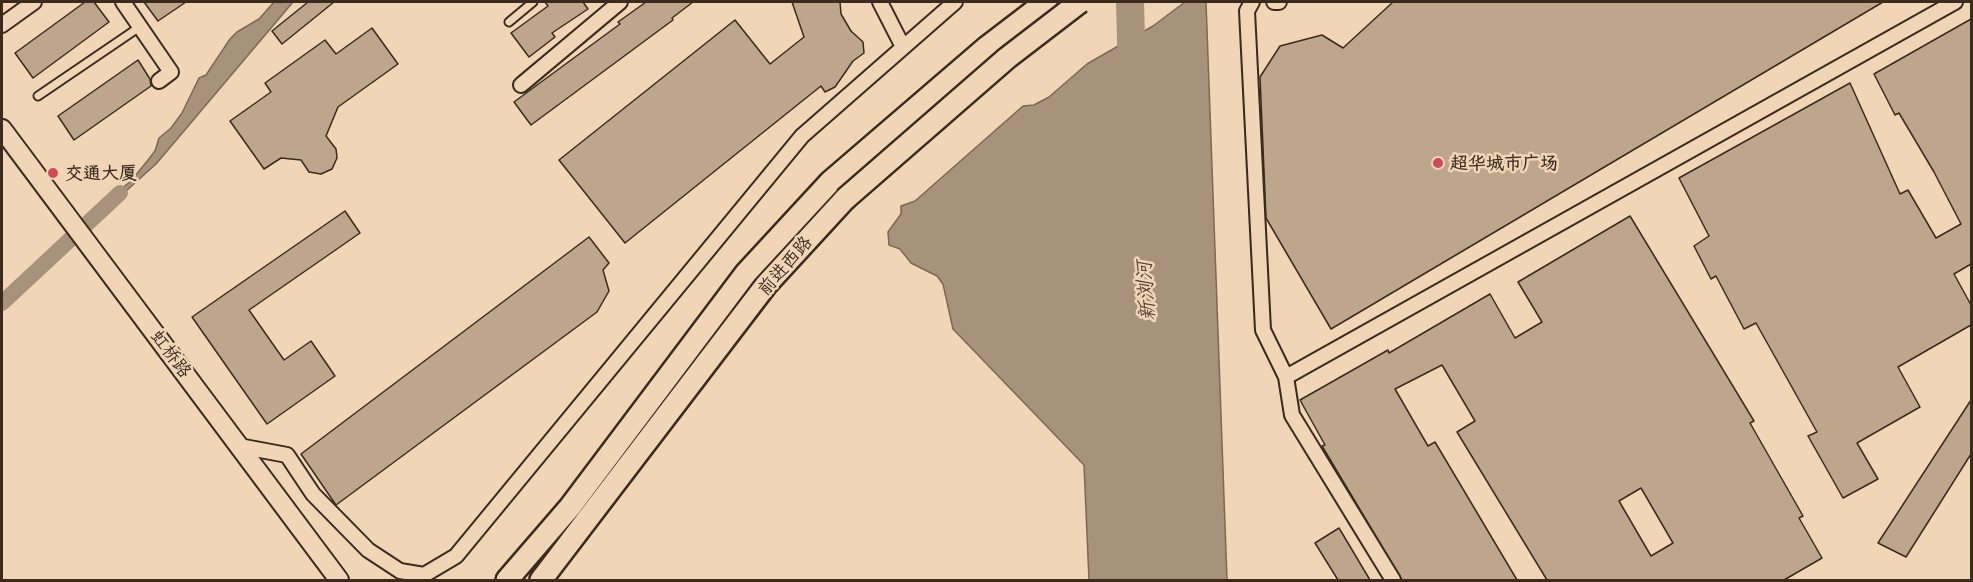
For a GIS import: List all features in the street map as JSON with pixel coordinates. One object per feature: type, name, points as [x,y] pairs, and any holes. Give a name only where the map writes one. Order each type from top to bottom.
[{"type":"main road","name":"前进西路","points":[[507,580],[570,507],[746,273],[830,182],[987,47],[1046,2]]},
{"type":"main road","name":"前进西路","points":[[541,580],[766,285],[845,199],[1007,58],[1080,2]]},
{"type":"street","points":[[2,25],[34,2]]},
{"type":"street","points":[[123,2],[171,72],[159,81]]},
{"type":"street","points":[[521,85],[620,2]]},
{"type":"street","points":[[880,2],[903,47]]},
{"type":"street","points":[[239,446],[287,455],[313,494],[368,550],[400,571],[424,575],[456,556],[802,136],[955,2]]},
{"type":"street","points":[[1252,2],[1247,11],[1263,330],[1287,377],[1292,415],[1393,580]]},
{"type":"street","points":[[1274,2],[1279,2]]},
{"type":"street","points":[[1287,377],[1955,2]]},
{"type":"street","name":"虹桥路","points":[[2,129],[339,580]]},
{"type":"lane","points":[[509,22],[533,2]]},
{"type":"lane","points":[[38,96],[141,26]]},
{"type":"water","points":[[274,2],[293,2],[156,164],[105,210],[101,205],[131,181],[155,151],[159,138],[171,128],[182,113],[199,78],[206,75],[230,39],[259,19]]},
{"type":"water","points":[[1185,2],[1206,2],[1227,580],[1089,580],[1084,465],[953,329],[943,284],[937,276],[911,263],[900,249],[889,245],[888,232],[901,214],[901,206],[915,201],[1023,106],[1034,105],[1049,97],[1087,64],[1153,26]]},
{"type":"building","points":[[85,2],[94,2],[109,22],[33,78],[15,53]]},
{"type":"building","points":[[144,2],[186,2],[158,21]]},
{"type":"building","points":[[308,2],[334,2],[282,44],[272,31]]},
{"type":"building","points":[[545,2],[583,2],[588,9],[552,33],[555,37],[529,57],[511,33],[548,6]]},
{"type":"building","points":[[646,2],[693,2],[672,18],[673,20],[531,125],[514,102],[620,24],[618,22]]},
{"type":"building","points":[[792,2],[840,2],[841,14],[851,31],[863,42],[864,53],[853,61],[835,87],[825,92],[821,86],[625,243],[559,160],[735,20],[770,64],[804,37]]},
{"type":"building","name":"超华城市广场","points":[[1393,2],[1883,2],[1331,329],[1266,218],[1260,77],[1280,46],[1322,35],[1343,48]]},
{"type":"building","points":[[1971,19],[1971,264],[1954,274],[1971,305],[1971,325],[1898,367],[1920,407],[1857,443],[1878,479],[1843,498],[1808,436],[1817,432],[1756,323],[1744,329],[1716,276],[1711,279],[1694,246],[1709,236],[1679,178],[1850,83],[1900,194],[1908,190],[1936,238],[1961,224],[1934,172],[1899,113],[1895,115],[1874,74]]},
{"type":"building","points":[[372,28],[398,64],[338,107],[326,136],[336,149],[337,158],[332,169],[321,174],[309,172],[301,160],[281,158],[264,169],[230,121],[271,92],[265,83],[325,40],[336,54]]},
{"type":"building","points":[[138,60],[150,79],[151,86],[74,140],[58,116]]},
{"type":"building","points":[[345,211],[360,233],[249,310],[284,360],[311,341],[335,376],[267,424],[192,317]]},
{"type":"building","points":[[1630,216],[1754,421],[1750,423],[1803,516],[1799,518],[1822,558],[1784,580],[1547,580],[1457,432],[1475,421],[1442,365],[1395,389],[1428,446],[1435,442],[1517,580],[1402,580],[1322,446],[1325,445],[1300,400],[1388,350],[1389,353],[1490,294],[1515,338],[1542,322],[1518,282]],"holes":[[[1641,488],[1673,543],[1651,556],[1619,501]]]},
{"type":"building","points":[[589,237],[609,263],[603,270],[609,291],[597,312],[336,505],[301,454]]},
{"type":"building","points":[[1971,400],[1971,454],[1906,557],[1878,543]]},
{"type":"building","points":[[1339,528],[1370,580],[1338,580],[1315,543]]},
{"type":"waterway","name":"新浏河","points":[[1130,2],[1132,78]]},
{"type":"waterway","points":[[2,303],[120,193]]},
{"type":"place","name":"超华城市广场","points":[[1438,163]]},
{"type":"place","name":"交通大厦","points":[[53,173]]}]
